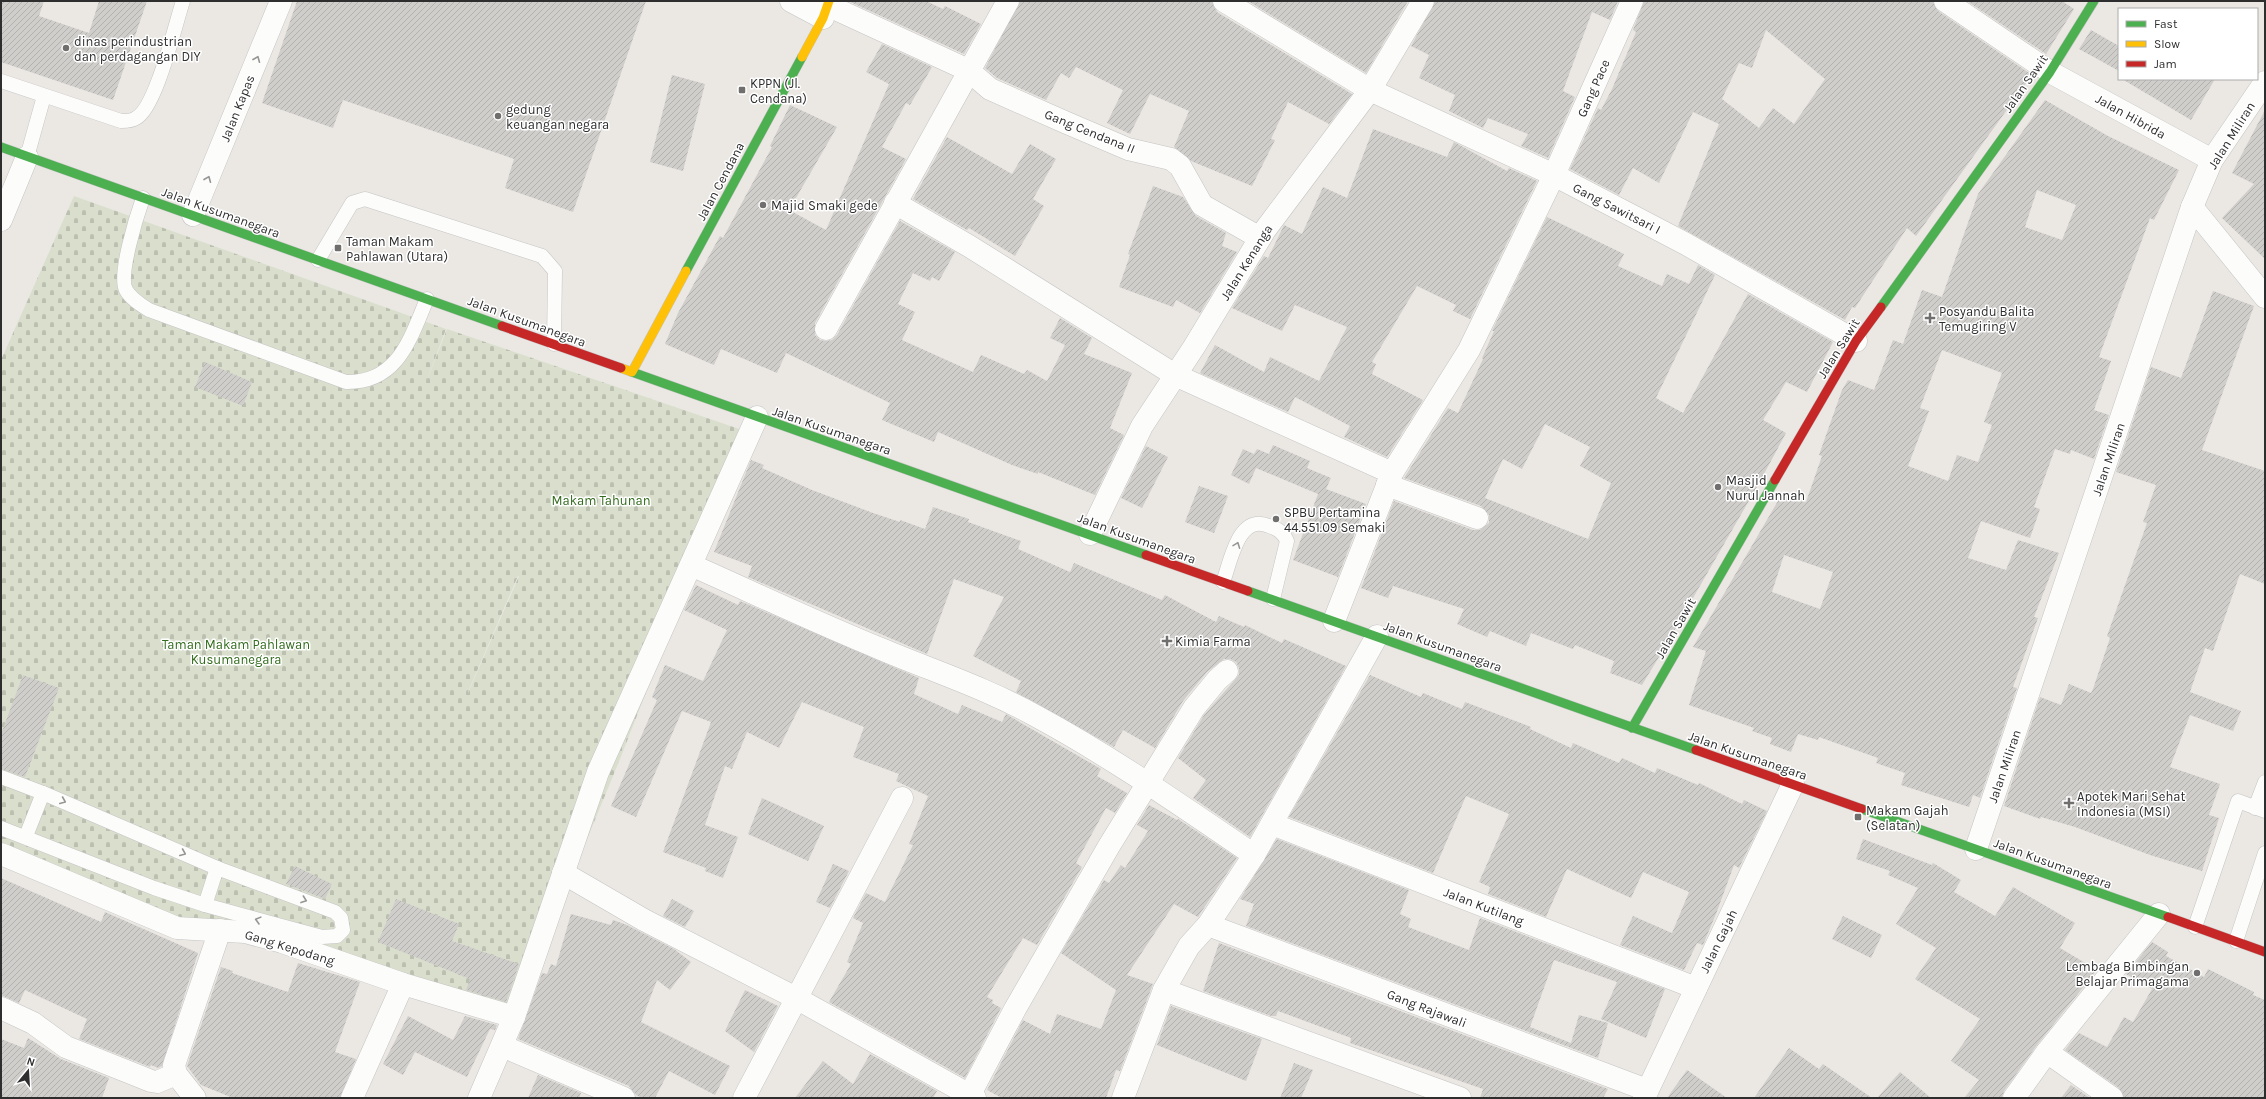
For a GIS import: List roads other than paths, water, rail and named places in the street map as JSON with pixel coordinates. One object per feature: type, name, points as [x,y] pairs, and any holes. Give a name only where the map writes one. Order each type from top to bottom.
[{"type":"main road","name":"Jalan Sawit","points":[[1632,728],[1856,341],[2050,72],[2094,1]]},
{"type":"main road","name":"Jalan Cendana","points":[[632,372],[826,8]]},
{"type":"main road","name":"Jalan Kusumanegara","points":[[1,147],[2265,952]]},
{"type":"street","name":"Jalan Kapas","points":[[193,216],[281,1]]},
{"type":"street","name":"Gang Cendana II","points":[[791,1],[826,8],[968,70],[990,89],[1128,149],[1171,159],[1180,166],[1202,205],[1260,238]]},
{"type":"street","points":[[826,329],[968,70],[1008,1]]},
{"type":"street","name":"Gang Sawitsari I","points":[[1224,1],[1370,90],[1554,175],[1686,244],[1856,341]]},
{"type":"street","name":"Jalan Kenanga","points":[[1090,534],[1142,426],[1260,238],[1370,90],[1423,1]]},
{"type":"street","name":"Gang Pace","points":[[1334,621],[1390,479],[1469,350],[1554,175],[1632,1]]},
{"type":"street","name":"Jalan Hibrida","points":[[1945,1],[2050,72],[2212,160]]},
{"type":"street","name":"Jalan Miliran","points":[[1976,849],[2192,207],[2212,160],[2265,82]]},
{"type":"street","points":[[1,220],[27,157]]},
{"type":"street","points":[[895,203],[976,250],[1175,375],[1390,479],[1477,518]]},
{"type":"street","points":[[2192,207],[2265,297]]},
{"type":"street","points":[[480,1098],[514,1018],[598,772],[757,417]]},
{"type":"street","points":[[691,565],[882,650],[941,672],[1005,700],[1037,716],[1148,784],[1254,855]]},
{"type":"street","points":[[1123,1098],[1164,990],[1189,946],[1208,925],[1254,855],[1377,636]]},
{"type":"street","points":[[564,873],[644,920],[796,998],[970,1097],[1015,1009],[1076,902],[1194,708],[1227,671]]},
{"type":"street","name":"Jalan Gajah","points":[[1645,1094],[1793,784]]},
{"type":"street","points":[[744,1098],[902,798]]},
{"type":"street","name":"Jalan Kutilang","points":[[1272,824],[1696,988]]},
{"type":"street","name":"Gang Kepodang","points":[[1,854],[166,925],[177,928],[245,932],[282,942],[403,984],[514,1018]]},
{"type":"street","points":[[2014,1098],[2047,1052],[2159,914]]},
{"type":"street","name":"Gang Rajawali","points":[[1208,925],[1645,1094]]},
{"type":"street","points":[[195,1098],[176,1074],[174,1065],[220,930]]},
{"type":"street","points":[[352,1098],[403,984]]},
{"type":"street","points":[[1164,990],[1460,1098]]},
{"type":"street","points":[[1,1008],[34,1023],[66,1047],[151,1081],[157,1082],[176,1074]]},
{"type":"street","points":[[502,1046],[624,1098]]},
{"type":"street","points":[[2047,1052],[2112,1098]]},
{"type":"lane","points":[[1,82],[121,121],[136,118],[148,105],[156,86],[183,1]]},
{"type":"lane","points":[[27,157],[44,96]]},
{"type":"lane","points":[[143,198],[133,231],[123,279],[126,290],[136,302],[150,310],[346,382],[360,382],[376,376],[392,367],[412,334],[427,299]]},
{"type":"lane","points":[[318,260],[352,204],[365,200],[542,256],[555,271],[554,344]]},
{"type":"lane","points":[[1223,582],[1242,531],[1250,525],[1267,525],[1280,530],[1287,541],[1273,599]]},
{"type":"lane","points":[[1,777],[43,793],[217,868],[334,912],[341,918],[343,930],[337,936],[322,937],[205,905],[154,888],[26,836],[1,828]]},
{"type":"lane","points":[[2195,927],[2238,801],[2260,810],[2265,782]]},
{"type":"lane","points":[[26,836],[43,793]]},
{"type":"lane","points":[[2236,941],[2265,853]]},
{"type":"lane","points":[[205,905],[217,868]]},
{"type":"place","name":"dinas perindustrian dan perdagangan DIY","points":[[66,48]]},
{"type":"place","name":"KPPN (Jl. Cendana)","points":[[742,90]]},
{"type":"place","name":"gedung keuangan negara","points":[[498,116]]},
{"type":"place","name":"Majid Smaki gede","points":[[763,205]]},
{"type":"place","name":"Taman Makam Pahlawan (Utara)","points":[[338,248]]},
{"type":"place","name":"Posyandu Balita Temugiring V","points":[[1930,318]]},
{"type":"place","name":"Masjid Nurul Jannah","points":[[1718,487]]},
{"type":"place","name":"SPBU Pertamina 44.551.09 Semaki","points":[[1276,519]]},
{"type":"place","name":"Kimia Farma","points":[[1167,641]]},
{"type":"place","name":"Apotek Mari Sehat Indonesia (MSI)","points":[[2069,803]]},
{"type":"place","name":"Makam Gajah (Selatan)","points":[[1858,817]]},
{"type":"place","name":"Lembaga Bimbingan Belajar Primagama","points":[[2197,973]]},
{"type":"park label","name":"Makam Tahunan","points":[[601,500]]},
{"type":"park label","name":"Taman Makam Pahlawan Kusumanegara","points":[[236,652]]}]
